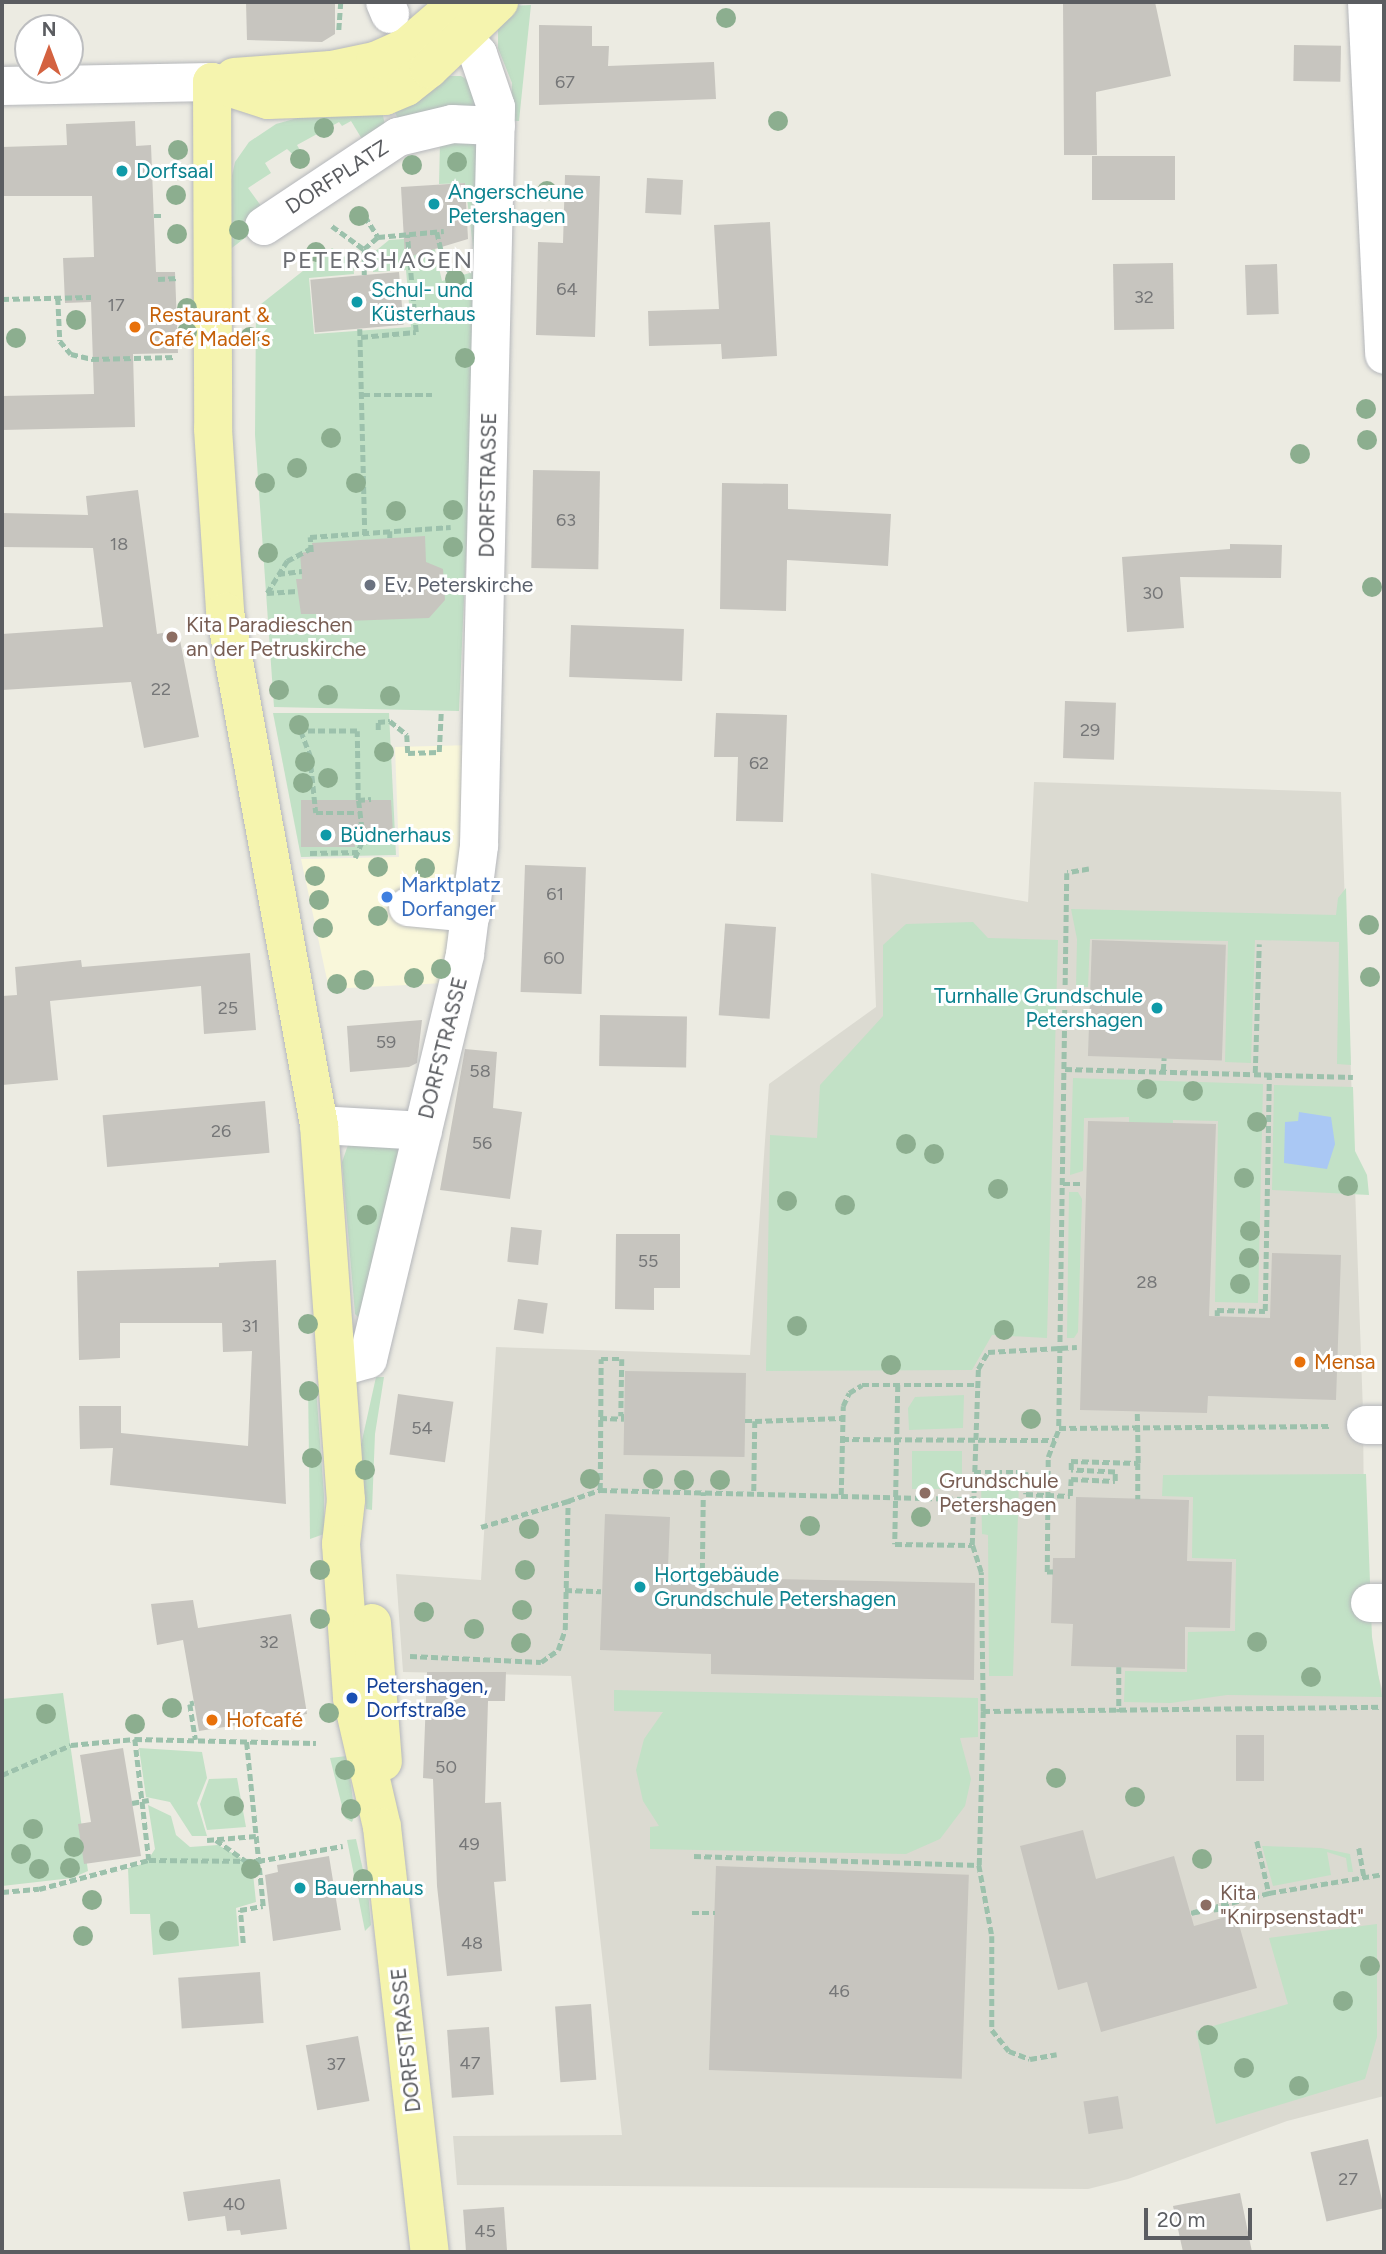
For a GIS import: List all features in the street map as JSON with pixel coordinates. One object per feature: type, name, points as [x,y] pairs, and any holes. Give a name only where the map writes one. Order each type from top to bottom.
[{"type":"main road","points":[[212,82],[268,100],[384,96],[406,87],[456,19],[499,2]]},
{"type":"main road","name":"DORFSTRASSE","points":[[212,82],[213,429],[225,612],[318,1125],[346,1500],[361,1542],[374,1635],[382,1735],[382,1827],[430,2252]]},
{"type":"street","points":[[1367,2],[1384,355]]},
{"type":"street","name":"DORFSTRASSE","points":[[337,1368],[368,1359],[472,913],[482,810],[496,126],[489,75],[456,19]]},
{"type":"street","points":[[2,86],[212,82]]},
{"type":"street","name":"DORFPLATZ","points":[[264,226],[398,137],[452,124],[496,126]]},
{"type":"street","points":[[408,907],[472,913]]},
{"type":"street","name":"DORFSTRASSE","points":[[318,1125],[423,1131]]},
{"type":"path","points":[[335,2],[341,2],[340,28]]},
{"type":"path","points":[[154,216],[163,216]]},
{"type":"path","points":[[365,216],[378,237]]},
{"type":"path","points":[[364,275],[364,249],[378,237],[444,231]]},
{"type":"path","points":[[437,232],[446,271],[453,268]]},
{"type":"path","points":[[361,337],[416,332],[407,234]]},
{"type":"path","points":[[342,237],[364,249]]},
{"type":"path","points":[[158,279],[175,279]]},
{"type":"path","points":[[2,299],[91,297]]},
{"type":"path","points":[[58,298],[60,341],[71,354],[92,359],[169,358]]},
{"type":"path","points":[[360,329],[365,532]]},
{"type":"path","points":[[363,395],[432,395]]},
{"type":"path","points":[[267,593],[277,575],[295,554],[311,550],[310,537],[455,527]]},
{"type":"path","points":[[390,531],[390,538]]},
{"type":"path","points":[[277,575],[302,571]]},
{"type":"path","points":[[259,594],[297,591]]},
{"type":"path","points":[[378,730],[378,722],[390,721],[407,735],[408,753],[439,752]]},
{"type":"path","points":[[355,858],[363,839],[359,813],[357,731],[301,731],[310,755],[316,813],[359,813]]},
{"type":"path","points":[[359,800],[369,801]]},
{"type":"path","points":[[363,839],[373,838],[373,834]]},
{"type":"path","points":[[310,853],[359,852]]},
{"type":"path","points":[[1053,1572],[1047,1572],[1048,1457],[1059,1428],[1067,1022],[1067,873],[1089,869]]},
{"type":"path","points":[[1255,1073],[1259,944]]},
{"type":"path","points":[[1067,996],[1090,995]]},
{"type":"path","points":[[1067,1022],[1090,1022]]},
{"type":"path","points":[[1163,1072],[1164,1058]]},
{"type":"path","points":[[1065,1069],[1353,1077]]},
{"type":"path","points":[[1210,1310],[1217,1313],[1265,1311],[1269,1073]]},
{"type":"path","points":[[1063,1184],[1082,1184]]},
{"type":"path","points":[[1057,2054],[1030,2059],[1009,2051],[992,2030],[992,1936],[979,1865],[983,1712],[981,1572],[972,1545],[974,1440],[978,1369],[988,1352],[1077,1347]]},
{"type":"path","points":[[600,1418],[624,1417],[621,1416],[622,1359],[601,1359],[600,1418],[600,1490]]},
{"type":"path","points":[[841,1494],[842,1418],[849,1393],[862,1385],[976,1385]]},
{"type":"path","points":[[898,1385],[895,1544],[972,1545]]},
{"type":"path","points":[[1137,1412],[1139,1499]]},
{"type":"path","points":[[745,1421],[842,1418]]},
{"type":"path","points":[[754,1493],[755,1421]]},
{"type":"path","points":[[1059,1428],[1375,1425]]},
{"type":"path","points":[[842,1439],[1055,1440]]},
{"type":"path","points":[[974,1472],[1026,1472],[1026,1494],[1070,1496],[1071,1479],[1115,1481],[1115,1472],[1071,1470],[1071,1461],[1138,1463]]},
{"type":"path","points":[[481,1527],[600,1490],[974,1499]]},
{"type":"path","points":[[679,1580],[702,1580],[703,1492]]},
{"type":"path","points":[[402,1656],[541,1662],[558,1650],[565,1630],[568,1500]]},
{"type":"path","points":[[565,1590],[601,1591]]},
{"type":"path","points":[[1119,1667],[1119,1712]]},
{"type":"path","points":[[194,1703],[190,1704],[196,1740]]},
{"type":"path","points":[[983,1712],[1119,1712],[1267,1705],[1384,1707]]},
{"type":"path","points":[[135,1739],[149,1860]]},
{"type":"path","points":[[2,1775],[71,1745],[135,1739],[316,1743]]},
{"type":"path","points":[[243,1943],[240,1910],[263,1906],[265,1900],[258,1861],[246,1740]]},
{"type":"path","points":[[132,1803],[149,1800]]},
{"type":"path","points":[[208,1840],[256,1836]]},
{"type":"path","points":[[215,1839],[247,1861]]},
{"type":"path","points":[[1257,1841],[1269,1893]]},
{"type":"path","points":[[2,1892],[39,1889],[149,1860],[258,1861],[344,1846]]},
{"type":"path","points":[[1359,1849],[1364,1877]]},
{"type":"path","points":[[694,1856],[979,1865]]},
{"type":"path","points":[[1192,1912],[1269,1893],[1384,1874]]},
{"type":"path","points":[[692,1913],[715,1913]]},
{"type":"shaded area","name":"Marktplatz Dorfanger","points":[[473,745],[445,983],[329,989],[301,859],[399,857],[395,747]]},
{"type":"shaded area","name":"Grundschule Petershagen","points":[[1034,782],[1341,792],[1363,1412],[1365,1630],[1383,1692],[1384,1713],[1384,2096],[1287,2121],[1128,2179],[1088,2189],[457,2185],[453,2136],[622,2135],[571,1676],[403,1672],[396,1574],[481,1580],[496,1347],[750,1355],[769,1084],[876,1007],[871,873],[1028,902]]},
{"type":"green space","points":[[531,5],[519,121],[511,121],[512,83],[498,48],[498,19],[510,6]]},
{"type":"green space","points":[[440,76],[461,76],[474,84],[482,103],[467,111],[400,124],[392,105]]},
{"type":"green space","points":[[381,107],[386,129],[365,144],[351,121],[342,126],[339,122],[297,145],[305,159],[303,164],[287,149],[265,163],[271,173],[248,188],[264,210],[247,222],[246,237],[228,251],[229,189],[235,162],[249,142],[276,124],[308,115]]},
{"type":"green space","points":[[440,142],[481,144],[476,270],[465,183],[439,184]]},
{"type":"green space","points":[[432,237],[442,281],[473,272],[478,286],[459,711],[274,707],[255,435],[256,308],[332,248],[353,261],[354,274],[309,278],[314,334],[411,327],[406,270],[373,272],[372,254],[389,240]]},
{"type":"green space","points":[[273,713],[389,713],[396,855],[301,857]]},
{"type":"green space","points":[[1346,888],[1351,1065],[1337,1064],[1339,942],[1255,940],[1251,1063],[1225,1062],[1228,941],[1090,939],[1088,987],[1076,987],[1077,939],[1071,909],[1336,915],[1338,898]]},
{"type":"green space","points":[[973,922],[988,938],[1058,940],[1047,1338],[992,1335],[972,1370],[766,1371],[770,1135],[817,1138],[820,1085],[883,1016],[883,945],[906,924]]},
{"type":"green space","points":[[1073,1078],[1263,1084],[1258,1303],[1215,1302],[1218,1121],[1173,1120],[1173,1136],[1129,1136],[1129,1117],[1084,1118],[1083,1171],[1070,1175]]},
{"type":"green space","points":[[1274,1085],[1353,1087],[1355,1151],[1367,1175],[1369,1195],[1272,1190]]},
{"type":"green space","points":[[348,1145],[399,1148],[359,1318],[355,1314],[342,1162]]},
{"type":"green space","points":[[1069,1192],[1078,1192],[1082,1199],[1078,1332],[1074,1338],[1067,1338]]},
{"type":"green space","points":[[376,1377],[384,1377],[375,1434],[372,1510],[366,1509],[361,1445]]},
{"type":"green space","points":[[308,1381],[316,1387],[324,1495],[324,1534],[310,1539]]},
{"type":"green space","points":[[964,1395],[963,1428],[909,1430],[908,1408],[915,1397]]},
{"type":"green space","points":[[912,1451],[962,1451],[962,1489],[912,1489]]},
{"type":"green space","points":[[1366,1474],[1372,1637],[1382,1697],[1227,1695],[1171,1703],[1124,1702],[1125,1671],[1187,1672],[1188,1632],[1235,1631],[1236,1559],[1192,1558],[1193,1497],[1162,1496],[1163,1475]]},
{"type":"green space","points":[[981,1480],[1019,1481],[1013,1676],[989,1676],[988,1535],[982,1534]]},
{"type":"green space","points":[[614,1690],[978,1698],[978,1737],[960,1738],[971,1779],[965,1806],[940,1839],[906,1854],[650,1849],[650,1827],[659,1826],[643,1801],[636,1770],[644,1739],[663,1712],[614,1711]]},
{"type":"green space","points":[[63,1693],[88,1871],[72,1878],[2,1886],[2,1699]]},
{"type":"green space","points":[[139,1748],[202,1752],[207,1778],[197,1803],[207,1836],[192,1836],[170,1802],[146,1797]]},
{"type":"green space","points":[[347,1756],[355,1815],[352,1822],[345,1818],[330,1758]]},
{"type":"green space","points":[[237,1778],[246,1827],[207,1830],[200,1804],[209,1779]]},
{"type":"green space","points":[[148,1805],[171,1816],[176,1835],[190,1847],[218,1845],[252,1864],[256,1902],[236,1908],[239,1946],[153,1955],[150,1914],[130,1914],[128,1868],[146,1863],[155,1849]]},
{"type":"green space","points":[[356,1839],[368,1892],[371,1925],[365,1931],[347,1840]]},
{"type":"green space","points":[[1262,1846],[1321,1848],[1350,1854],[1353,1872],[1348,1872],[1346,1858],[1327,1852],[1331,1875],[1273,1886]]},
{"type":"green space","points":[[1377,1924],[1377,2037],[1365,2079],[1216,2124],[1196,2031],[1288,2004],[1269,1938]]},
{"type":"water","points":[[1299,1112],[1331,1117],[1335,1144],[1327,1169],[1284,1163],[1285,1122],[1298,1121]]},
{"type":"building","points":[[246,2],[335,2],[335,34],[322,42],[247,40]]},
{"type":"building","points":[[1063,2],[1155,2],[1171,76],[1096,92],[1097,155],[1064,155]]},
{"type":"building","points":[[539,25],[592,26],[592,46],[609,46],[608,66],[714,62],[716,99],[539,105]]},
{"type":"building","points":[[1294,45],[1341,46],[1340,82],[1293,81]]},
{"type":"building","points":[[135,121],[136,146],[151,145],[156,272],[175,272],[178,353],[133,354],[135,427],[2,430],[2,396],[94,394],[91,302],[65,303],[63,258],[94,257],[92,196],[2,196],[2,147],[67,145],[66,124]]},
{"type":"building","points":[[1092,156],[1175,156],[1175,200],[1092,200]]},
{"type":"building","points":[[565,175],[600,176],[595,337],[536,335],[538,242],[563,243]]},
{"type":"building","points":[[647,178],[683,180],[681,215],[645,213]]},
{"type":"building","points":[[465,183],[468,239],[405,258],[401,187]]},
{"type":"building","points":[[770,222],[777,356],[722,359],[721,344],[649,346],[648,311],[719,309],[714,225]]},
{"type":"building","points":[[1173,263],[1174,329],[1114,330],[1113,264]]},
{"type":"building","points":[[1277,264],[1279,314],[1247,315],[1245,265]]},
{"type":"building","name":"Schul- und Küsterhaus","points":[[399,272],[404,325],[315,333],[310,280]]},
{"type":"building","points":[[533,470],[600,471],[598,569],[531,568]]},
{"type":"building","points":[[722,483],[788,484],[788,509],[891,514],[888,566],[787,560],[786,611],[720,609]]},
{"type":"building","points":[[138,490],[157,634],[178,630],[199,737],[144,748],[131,682],[2,690],[2,634],[103,627],[93,548],[2,547],[2,513],[88,515],[86,496]]},
{"type":"building","name":"Ev. Peterskirche","points":[[425,536],[426,562],[443,569],[445,600],[429,618],[319,622],[320,614],[301,614],[296,579],[302,579],[300,553],[313,551],[312,543]]},
{"type":"building","points":[[1230,544],[1282,545],[1281,578],[1180,577],[1184,628],[1127,632],[1122,557],[1230,549]]},
{"type":"building","points":[[571,625],[684,629],[682,681],[569,677]]},
{"type":"building","points":[[1065,701],[1116,703],[1114,760],[1063,758]]},
{"type":"building","points":[[716,713],[787,715],[783,822],[736,821],[738,757],[714,757]]},
{"type":"building","points":[[301,800],[391,800],[393,833],[355,835],[355,847],[301,847]]},
{"type":"building","points":[[525,865],[586,867],[582,994],[521,992]]},
{"type":"building","points":[[725,923],[776,927],[770,1019],[719,1015]]},
{"type":"building","name":"Turnhalle Grundschule Petershagen","points":[[1092,940],[1226,945],[1222,1061],[1088,1056]]},
{"type":"building","points":[[250,953],[256,1030],[204,1034],[201,986],[50,1001],[58,1080],[2,1085],[2,996],[17,995],[15,967],[81,960],[82,967]]},
{"type":"building","points":[[600,1015],[687,1017],[686,1068],[599,1066]]},
{"type":"building","points":[[422,1020],[417,1063],[409,1067],[350,1072],[347,1026]]},
{"type":"building","points":[[465,1049],[497,1052],[493,1108],[522,1112],[510,1199],[440,1190]]},
{"type":"building","points":[[265,1101],[270,1153],[107,1167],[103,1115]]},
{"type":"building","points":[[1088,1121],[1216,1124],[1209,1316],[1270,1318],[1272,1253],[1341,1255],[1336,1400],[1208,1396],[1207,1413],[1080,1410]]},
{"type":"building","points":[[511,1227],[542,1230],[538,1265],[507,1262]]},
{"type":"building","points":[[616,1234],[680,1234],[680,1288],[654,1288],[654,1310],[615,1309]]},
{"type":"building","points":[[276,1260],[286,1504],[110,1485],[113,1448],[80,1449],[79,1406],[121,1406],[121,1433],[248,1446],[252,1351],[223,1352],[222,1323],[120,1323],[120,1358],[79,1360],[77,1271],[219,1267],[219,1263]]},
{"type":"building","points":[[518,1299],[548,1303],[543,1334],[514,1330]]},
{"type":"building","points":[[625,1371],[746,1373],[745,1457],[624,1455]]},
{"type":"building","points":[[398,1394],[453,1402],[445,1462],[390,1454]]},
{"type":"building","points":[[1076,1497],[1189,1500],[1187,1561],[1232,1562],[1230,1628],[1185,1627],[1185,1669],[1071,1666],[1073,1624],[1051,1623],[1053,1558],[1075,1558]]},
{"type":"building","points":[[605,1514],[670,1517],[668,1568],[680,1569],[679,1577],[975,1583],[974,1680],[711,1674],[711,1654],[600,1650]]},
{"type":"building","points":[[193,1600],[198,1628],[291,1614],[307,1714],[199,1731],[183,1640],[157,1645],[151,1604]]},
{"type":"building","points":[[427,1672],[506,1672],[505,1701],[488,1701],[485,1803],[501,1802],[506,1881],[494,1882],[502,1971],[447,1976],[437,1886],[433,1779],[423,1778]]},
{"type":"building","points":[[1236,1735],[1264,1735],[1264,1781],[1236,1781]]},
{"type":"building","points":[[123,1748],[141,1856],[84,1864],[78,1824],[91,1822],[80,1755]]},
{"type":"building","points":[[1083,1830],[1096,1879],[1174,1856],[1194,1926],[1236,1914],[1257,1988],[1101,2032],[1087,1982],[1058,1990],[1020,1846]]},
{"type":"building","name":"Bauernhaus","points":[[329,1856],[341,1930],[273,1941],[265,1875],[278,1872],[277,1865]]},
{"type":"building","points":[[716,1866],[969,1875],[962,2079],[709,2070]]},
{"type":"building","points":[[260,1972],[264,2023],[182,2029],[178,1978]]},
{"type":"building","points":[[591,2004],[596,2080],[560,2082],[555,2007]]},
{"type":"building","points":[[489,2027],[494,2095],[452,2098],[447,2030]]},
{"type":"building","points":[[358,2036],[369,2101],[317,2110],[306,2045]]},
{"type":"building","points":[[1118,2096],[1123,2129],[1089,2134],[1083,2101]]},
{"type":"building","points":[[1368,2139],[1384,2208],[1326,2221],[1311,2152]]},
{"type":"building","points":[[280,2179],[287,2229],[241,2235],[240,2230],[227,2231],[225,2216],[188,2221],[183,2192]]},
{"type":"building","points":[[1240,2193],[1252,2252],[1183,2252],[1173,2206]]},
{"type":"building","points":[[504,2207],[507,2252],[466,2252],[463,2210]]},
{"type":"place","name":"Dorfsaal","points":[[122,171]]},
{"type":"place","name":"Angerscheune Petershagen","points":[[434,204]]},
{"type":"place","name":"Schul- und Küsterhaus","points":[[357,302]]},
{"type":"place","name":"Restaurant & Café Madel´s","points":[[135,327]]},
{"type":"place","name":"Ev. Peterskirche","points":[[370,585]]},
{"type":"place","name":"Kita Paradieschen an der Petruskirche","points":[[172,637]]},
{"type":"place","name":"Büdnerhaus","points":[[326,835]]},
{"type":"place","name":"Marktplatz Dorfanger","points":[[387,897]]},
{"type":"place","name":"Turnhalle Grundschule Petershagen","points":[[1157,1008]]},
{"type":"place","name":"Mensa","points":[[1300,1362]]},
{"type":"place","name":"Grundschule Petershagen","points":[[925,1493]]},
{"type":"place","name":"Hortgebäude Grundschule Petershagen","points":[[640,1587]]},
{"type":"place","name":"Petershagen, Dorfstraße","points":[[352,1698]]},
{"type":"place","name":"Hofcafé","points":[[212,1720]]},
{"type":"place","name":"Bauernhaus","points":[[300,1888]]},
{"type":"place","name":"Kita \"Knirpsenstadt\"","points":[[1206,1905]]},
{"type":"district","name":"PETERSHAGEN","points":[[378,260]]}]
